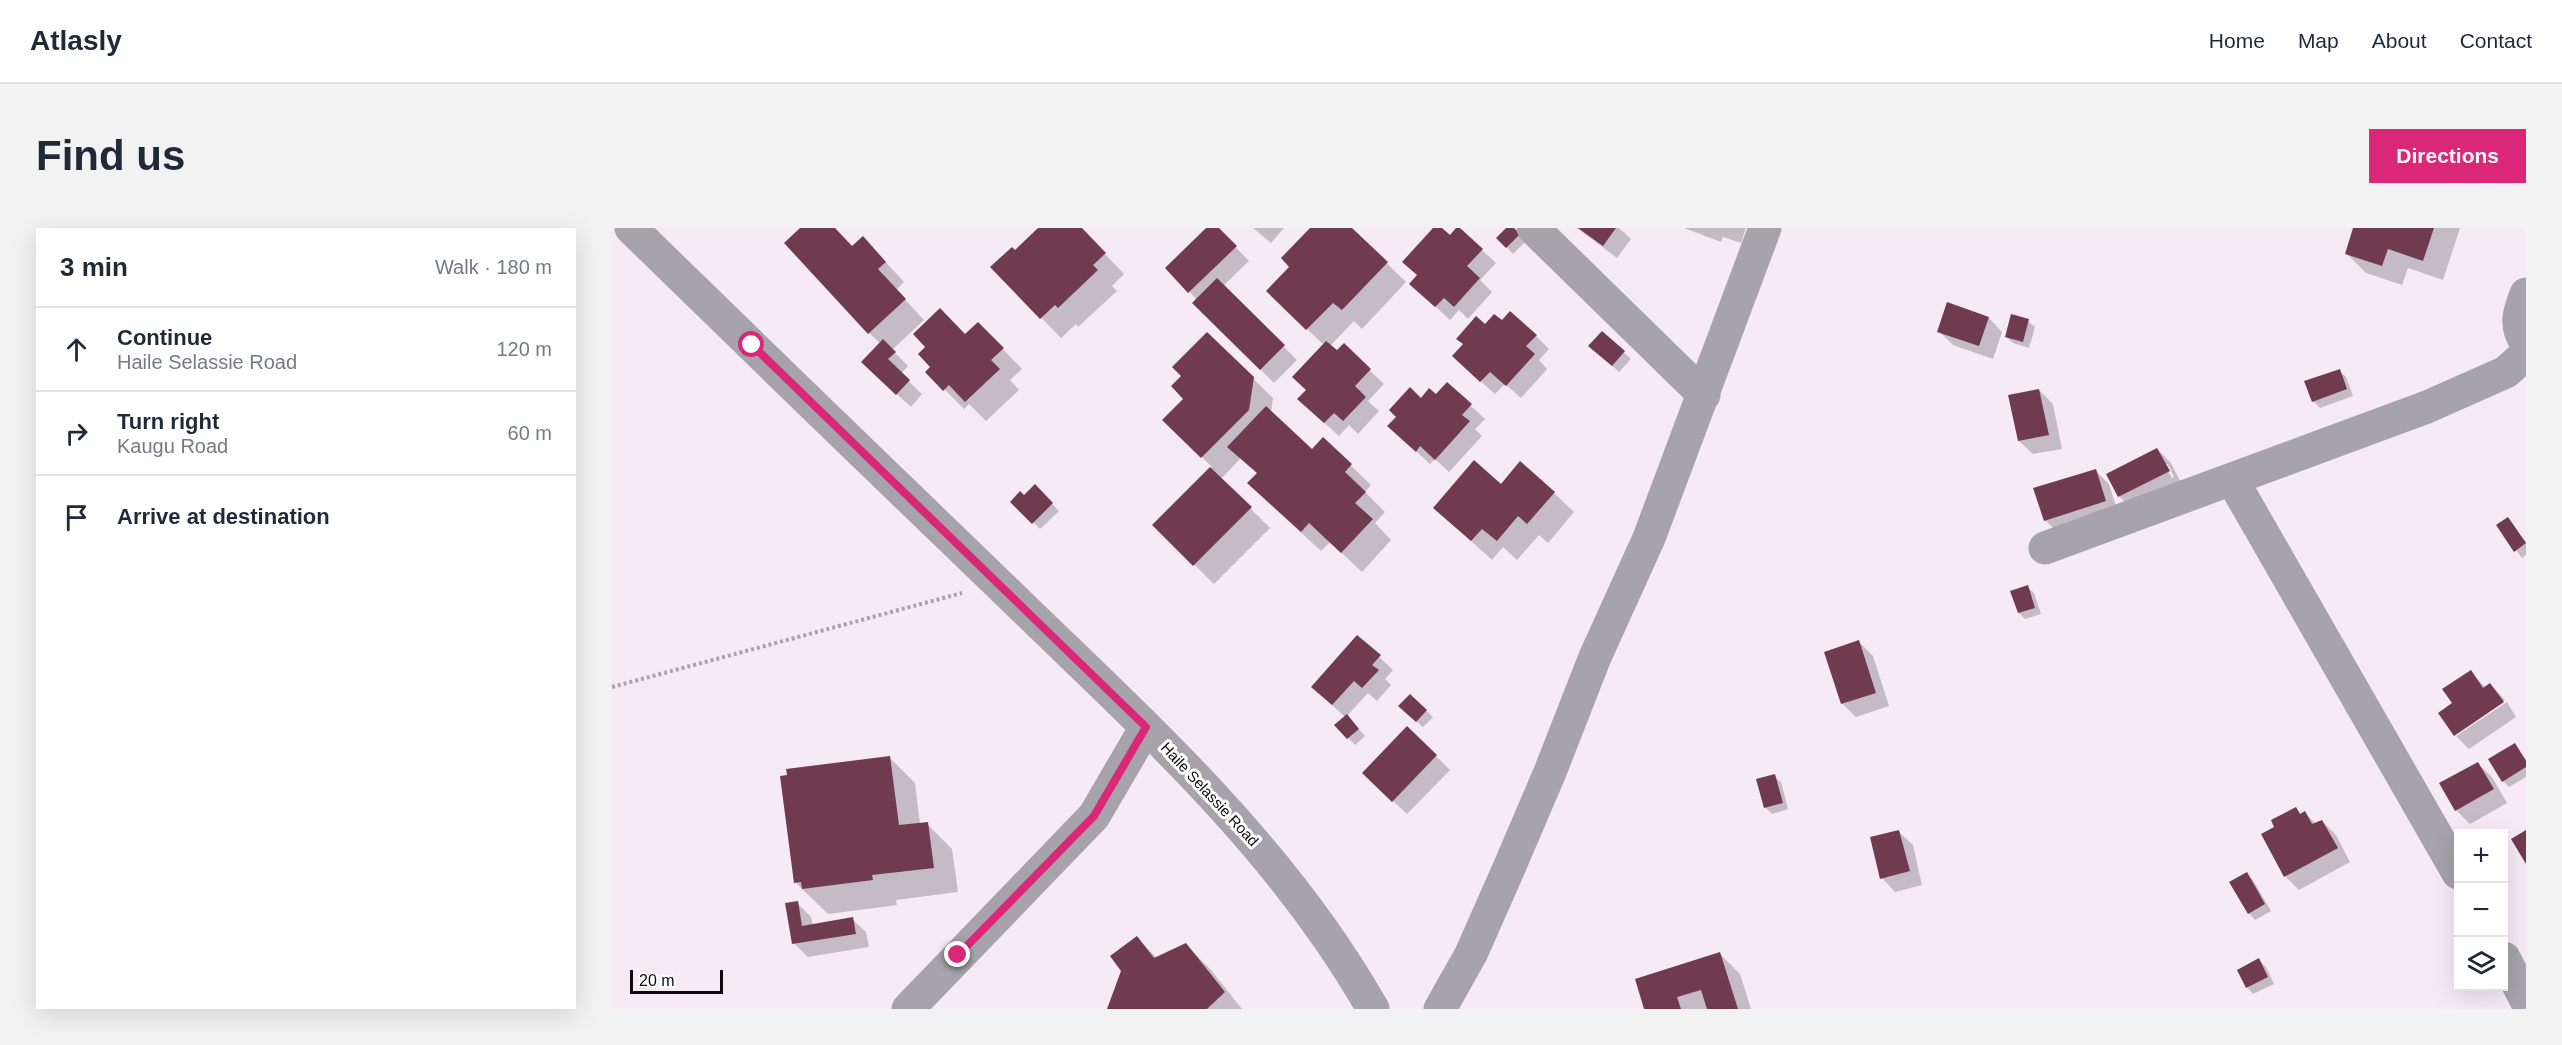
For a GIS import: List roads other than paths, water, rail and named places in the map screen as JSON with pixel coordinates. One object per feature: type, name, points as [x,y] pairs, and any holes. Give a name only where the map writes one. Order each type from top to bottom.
[{"type":"street","name":"Haile Selassie Road","points":[[631,228],[1146,727],[1231,813],[1292,887],[1346,961],[1373,1009]]},
{"type":"street","points":[[1533,228],[1704,395]]},
{"type":"street","points":[[1440,1009],[1471,954],[1550,772],[1594,657],[1649,538],[1686,433],[1704,395],[1743,282],[1765,228]]},
{"type":"street","points":[[2526,294],[2519,314],[2518,332],[2526,342]]},
{"type":"street","points":[[2045,548],[2233,481],[2427,407],[2506,372],[2526,354]]},
{"type":"street","points":[[2233,481],[2454,866]]},
{"type":"street","points":[[908,1009],[1094,816],[1146,727]]},
{"type":"street","points":[[2508,966],[2526,1000]]}]
